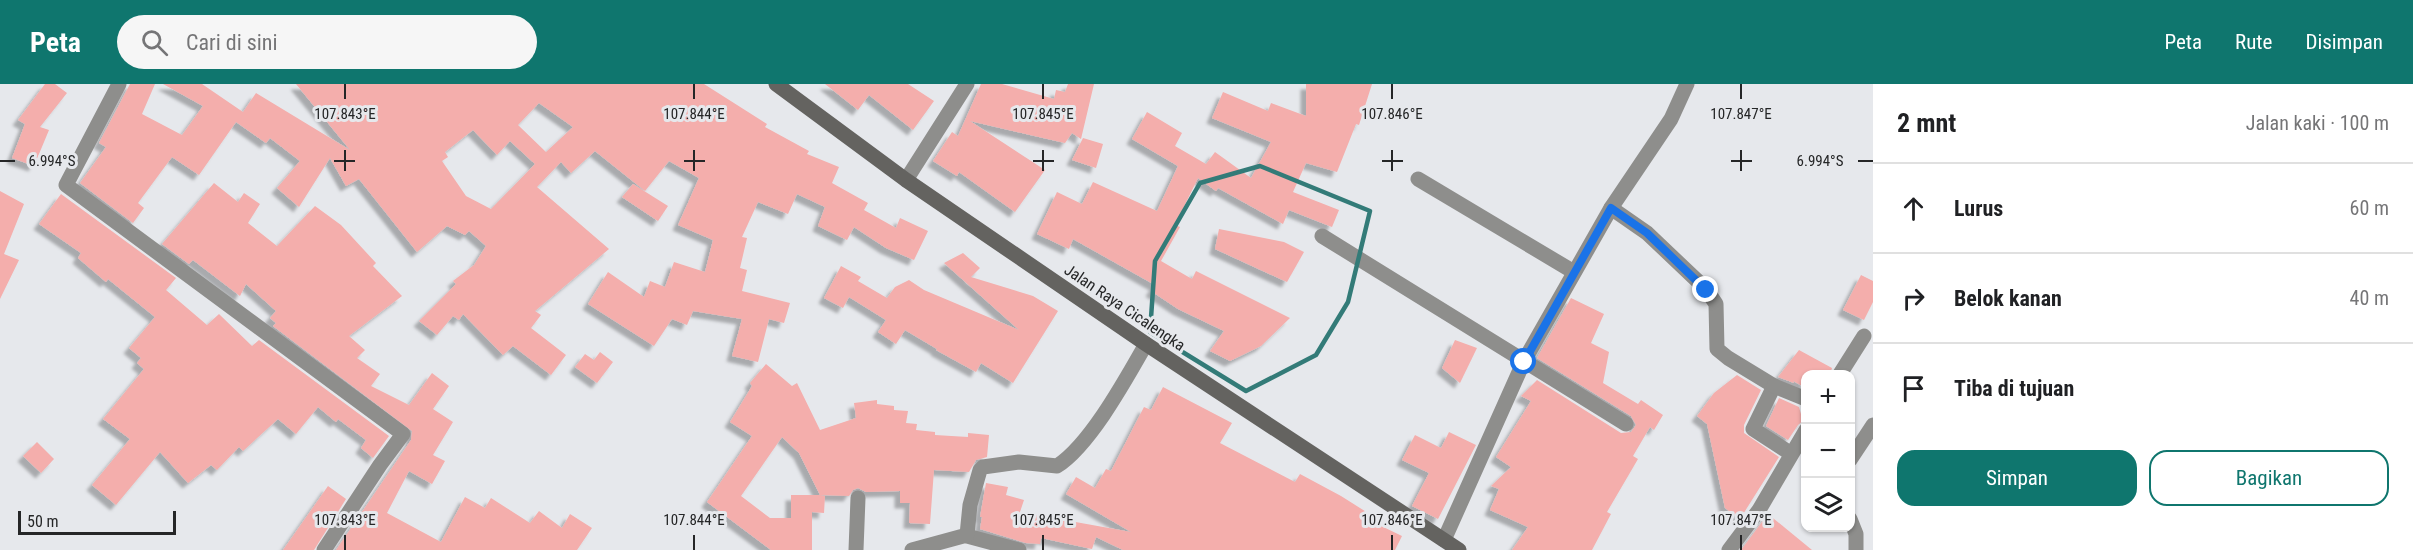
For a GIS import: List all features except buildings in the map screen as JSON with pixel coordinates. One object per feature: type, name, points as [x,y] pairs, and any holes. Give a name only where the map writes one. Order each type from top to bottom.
[{"type":"main road","name":"Jalan Raya Cicalengka","points":[[776,84],[906,180],[1146,344],[1459,550]]},
{"type":"street","points":[[119,84],[66,185],[403,434],[324,550]]},
{"type":"street","points":[[906,180],[967,84]]},
{"type":"street","points":[[1444,540],[1524,362],[1611,208],[1671,119],[1687,84]]},
{"type":"street","points":[[1418,179],[1574,272]]},
{"type":"street","points":[[1611,208],[1642,228],[1706,290],[1716,304],[1717,349],[1774,386],[1801,397]]},
{"type":"street","points":[[1322,236],[1626,424]]},
{"type":"street","points":[[1843,370],[1864,336]]},
{"type":"street","points":[[967,536],[970,505],[980,470],[986,466],[1019,462],[1057,466],[1064,461],[1073,454],[1117,394],[1146,344]]},
{"type":"street","points":[[1774,386],[1753,429],[1790,453]]},
{"type":"street","points":[[1855,454],[1873,425]]},
{"type":"street","points":[[1729,550],[1759,510],[1801,436]]},
{"type":"street","points":[[856,550],[858,498]]},
{"type":"street","points":[[1855,531],[1856,550]]},
{"type":"street","points":[[912,550],[967,536],[1019,550]]},
{"type":"highlighted area","points":[[1260,166],[1370,211],[1348,302],[1316,355],[1246,391],[1150,332],[1155,261],[1200,183]]},
{"type":"route","points":[[1524,362],[1611,208],[1647,233],[1706,290]]}]
